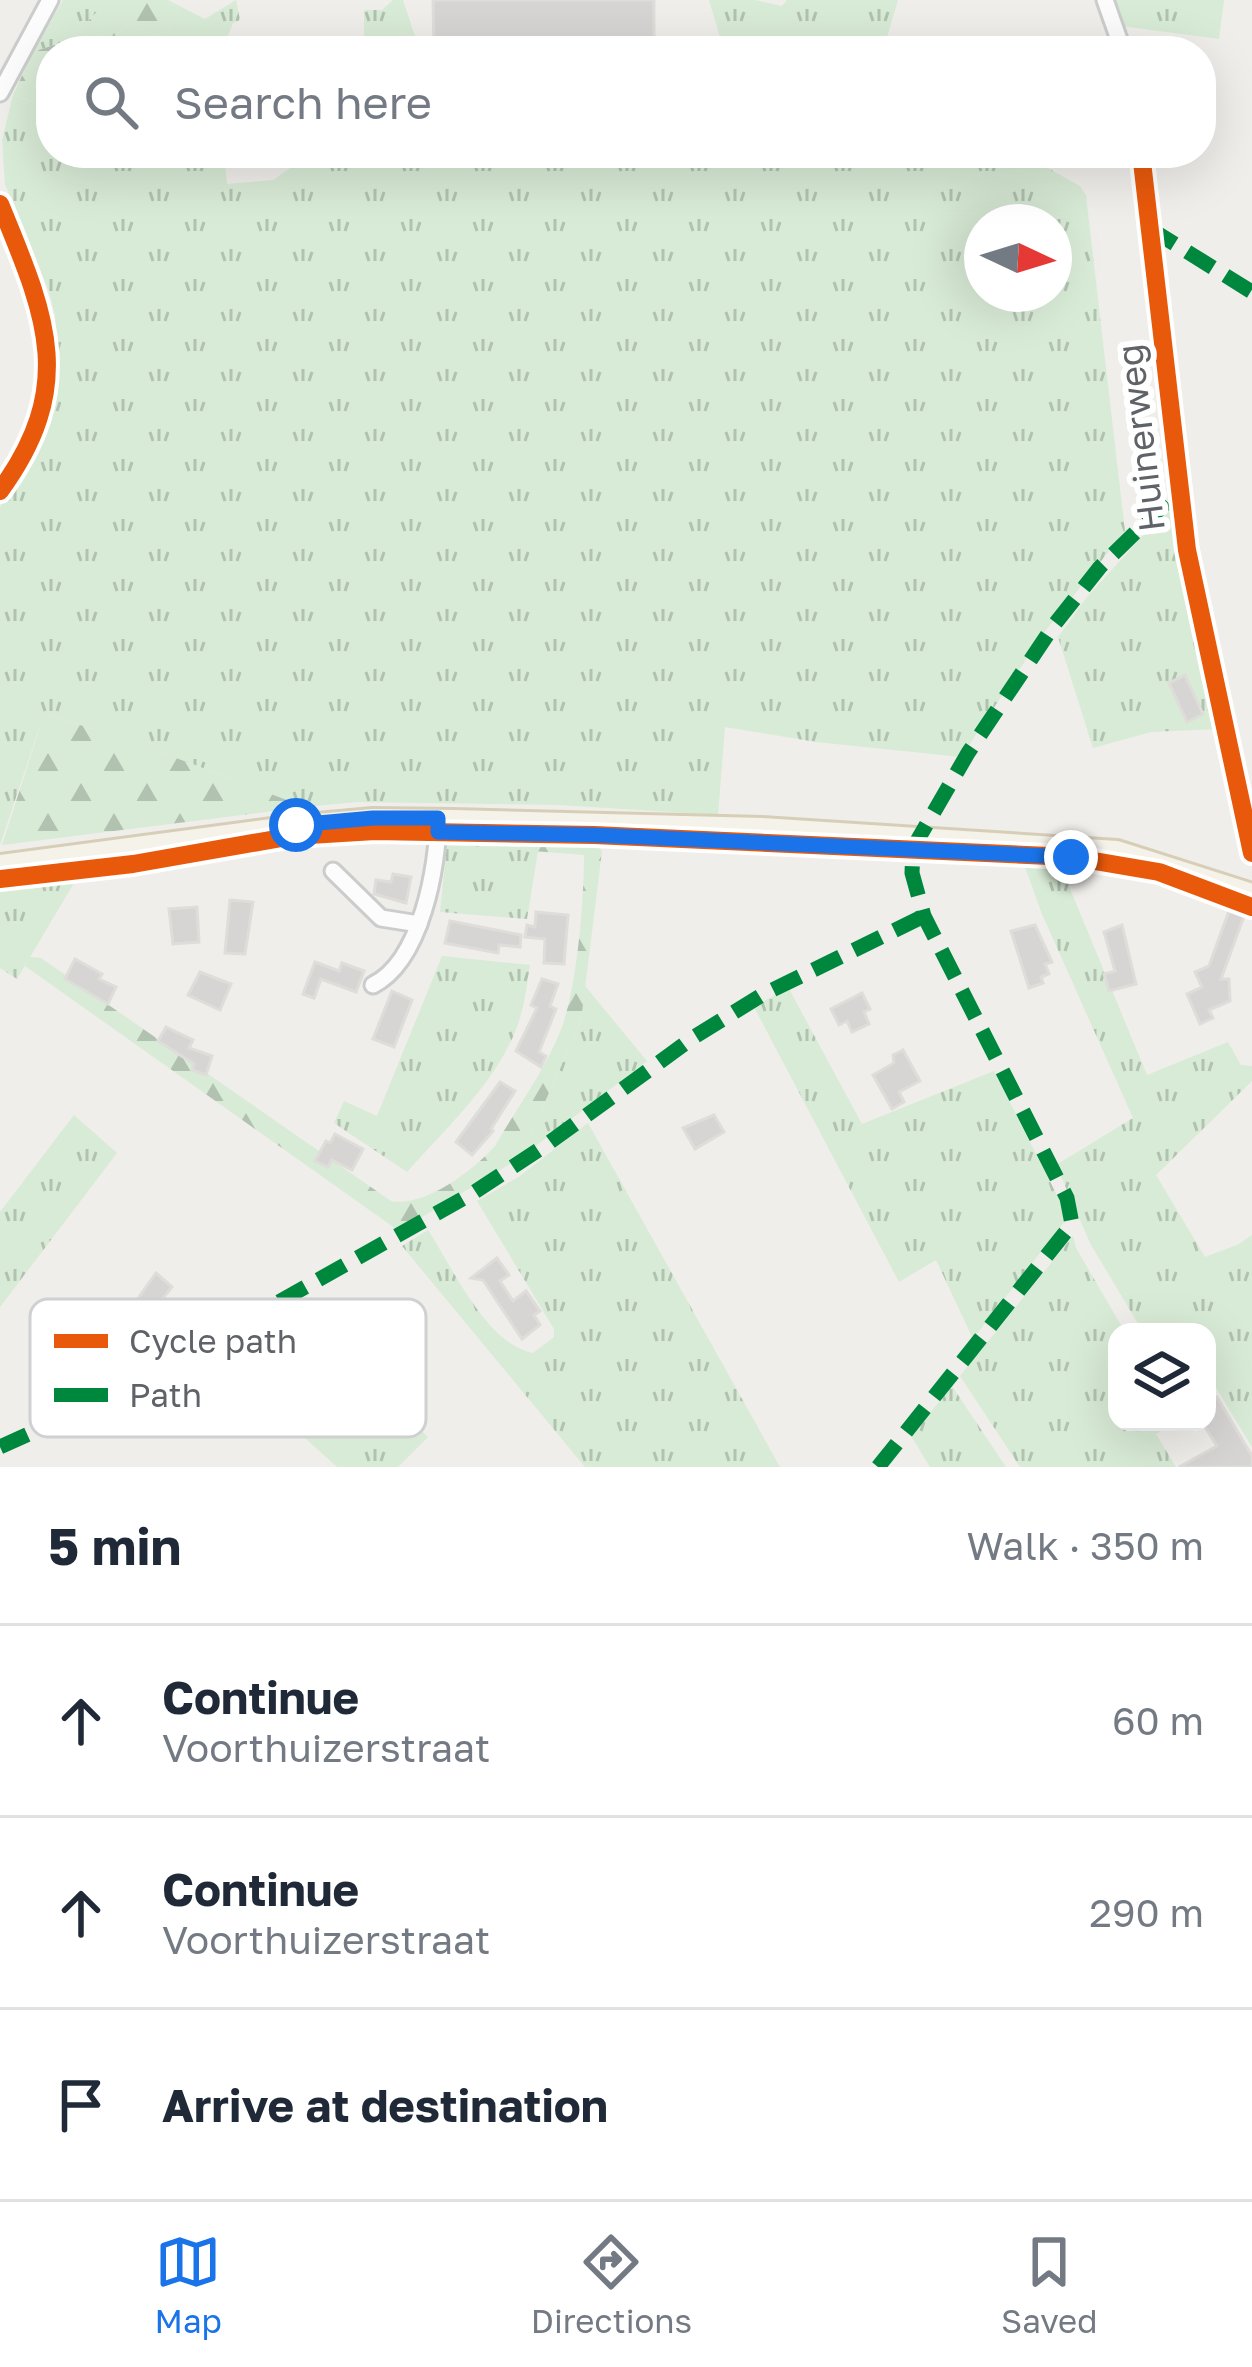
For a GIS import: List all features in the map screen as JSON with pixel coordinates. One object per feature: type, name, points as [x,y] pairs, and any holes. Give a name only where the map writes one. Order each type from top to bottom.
[{"type":"main road","points":[[0,865],[296,825],[438,818],[784,828],[1117,850],[1252,891]]},
{"type":"street","points":[[0,93],[50,0]]},
{"type":"street","points":[[1105,0],[1118,36]]},
{"type":"street","name":"Huinerweg","points":[[1143,168],[1187,550],[1252,853]]},
{"type":"street","points":[[0,204],[39,301],[47,376],[44,407],[26,454],[0,491]]},
{"type":"street","points":[[373,985],[391,972],[429,904],[438,818]]},
{"type":"street","points":[[333,871],[381,918],[419,924]]},
{"type":"green space","points":[[63,0],[109,0],[73,36],[42,36]]},
{"type":"green space","points":[[109,0],[160,0],[179,8],[165,36],[126,25],[115,36],[73,36]]},
{"type":"green space","points":[[160,0],[168,0],[205,19],[236,0],[240,20],[233,23],[228,36],[165,36],[179,8]]},
{"type":"green space","points":[[393,0],[403,0],[415,36],[364,36],[364,10],[382,10]]},
{"type":"green space","points":[[709,0],[755,0],[782,6],[787,0],[898,0],[887,36],[720,36]]},
{"type":"green space","points":[[1111,0],[1224,0],[1219,39],[1121,26]]},
{"type":"green space","points":[[126,25],[161,36],[115,36]]},
{"type":"green space","points":[[36,51],[36,103],[13,95]]},
{"type":"green space","points":[[13,95],[36,103],[36,168],[225,168],[227,184],[273,180],[290,168],[1048,168],[1080,186],[1086,196],[1125,531],[1043,634],[961,757],[725,727],[718,815],[559,805],[357,802],[305,807],[0,694],[0,507],[45,439],[57,396],[59,365],[49,292],[5,184],[2,140]]},
{"type":"green space","points":[[1168,508],[1173,511],[1218,729],[1151,732],[1093,748],[1058,637],[1087,597]]},
{"type":"green space","points":[[0,694],[305,807],[2,845],[40,727],[0,708]]},
{"type":"green space","points":[[0,708],[40,726],[0,845]]},
{"type":"green space","points":[[448,835],[594,841],[602,851],[581,1021],[520,1158],[399,1231],[25,966],[30,957],[41,958],[391,1201],[418,1199],[448,1185],[486,1156],[538,1076],[566,1014],[581,920],[584,855],[447,844]]},
{"type":"green space","points":[[447,844],[538,851],[527,919],[440,912]]},
{"type":"green space","points":[[1025,867],[1089,871],[1066,879],[1147,1075],[1228,1042],[1241,1065],[1252,1066],[1252,1081],[1156,1175],[1205,1257],[1252,1235],[1252,1447],[1216,1388],[1216,1323],[1138,1323],[1091,1245],[1056,1165],[1133,1118]]},
{"type":"green space","points":[[77,878],[17,979],[0,968],[0,890]]},
{"type":"green space","points":[[442,956],[530,965],[527,986],[519,1021],[499,1063],[407,1172],[334,1123],[344,1101],[377,1116]]},
{"type":"green space","points":[[585,986],[647,1061],[520,1158],[581,1021]]},
{"type":"green space","points":[[788,987],[862,1124],[994,1071],[1068,1217],[973,1339],[936,1260],[899,1282],[754,1007]]},
{"type":"green space","points":[[74,1115],[117,1153],[0,1307],[0,1212]]},
{"type":"green space","points":[[588,1123],[780,1467],[585,1467],[402,1246],[428,1230],[486,1320],[516,1347],[533,1353],[554,1337],[554,1329],[477,1201],[520,1176]]},
{"type":"green space","points":[[1073,1236],[1120,1323],[1108,1323],[1108,1431],[1161,1431],[1156,1434],[1176,1467],[1020,1467],[960,1376]]},
{"type":"green space","points":[[952,1386],[1006,1467],[930,1467],[911,1436]]},
{"type":"green space","points":[[304,1437],[428,1437],[398,1467],[337,1467]]},
{"type":"building","points":[[433,0],[654,0],[654,36],[434,36]]},
{"type":"building","points":[[1185,675],[1203,714],[1187,722],[1169,683]]},
{"type":"building","points":[[393,874],[411,877],[406,903],[374,894],[376,880],[391,882]]},
{"type":"building","points":[[230,900],[253,902],[245,954],[225,953]]},
{"type":"building","points":[[197,907],[199,942],[173,944],[169,909]]},
{"type":"building","points":[[1229,911],[1244,916],[1221,979],[1229,979],[1230,1001],[1209,1010],[1213,1018],[1200,1024],[1187,994],[1202,987],[1195,972],[1209,966]]},
{"type":"building","points":[[536,912],[568,915],[564,964],[544,963],[545,939],[525,937],[527,925],[535,927]]},
{"type":"building","points":[[450,921],[521,935],[520,947],[499,945],[498,953],[445,943]]},
{"type":"building","points":[[1035,925],[1052,962],[1045,964],[1049,974],[1041,977],[1043,983],[1029,988],[1011,931]]},
{"type":"building","points":[[1122,925],[1136,984],[1109,991],[1104,974],[1115,971],[1104,932]]},
{"type":"building","points":[[75,959],[116,987],[108,1004],[65,979]]},
{"type":"building","points":[[315,962],[339,971],[342,963],[364,971],[356,992],[321,979],[314,998],[303,994]]},
{"type":"building","points":[[200,972],[231,984],[220,1010],[188,995]]},
{"type":"building","points":[[542,979],[558,984],[550,1006],[556,1009],[539,1052],[546,1056],[541,1067],[516,1051],[537,1008],[531,1005]]},
{"type":"building","points":[[392,991],[412,1000],[394,1047],[373,1039]]},
{"type":"building","points":[[862,993],[870,1009],[864,1012],[869,1024],[852,1032],[847,1021],[839,1025],[831,1009]]},
{"type":"building","points":[[166,1027],[193,1040],[189,1048],[212,1056],[206,1075],[192,1070],[194,1064],[158,1041]]},
{"type":"building","points":[[903,1050],[920,1081],[899,1092],[904,1102],[892,1109],[873,1075],[894,1063],[893,1055]]},
{"type":"building","points":[[500,1082],[515,1091],[493,1131],[472,1155],[456,1142]]},
{"type":"building","points":[[714,1115],[724,1132],[695,1149],[683,1128]]},
{"type":"building","points":[[335,1134],[363,1149],[352,1170],[332,1160],[328,1167],[315,1161]]},
{"type":"building","points":[[497,1258],[509,1275],[500,1281],[513,1301],[526,1291],[540,1311],[534,1315],[540,1325],[522,1339],[483,1280],[471,1278]]},
{"type":"building","points":[[156,1273],[172,1287],[162,1299],[138,1299]]},
{"type":"building","points":[[1216,1398],[1252,1456],[1252,1467],[1179,1467],[1217,1446],[1208,1431],[1216,1431]]},
{"type":"marked path","points":[[1149,228],[1252,292]]},
{"type":"marked path","points":[[878,1467],[1072,1224],[1067,1198],[924,916],[912,873],[913,848],[968,753],[1054,625],[1100,567],[1178,491]]},
{"type":"marked path","points":[[284,1299],[473,1193],[694,1037],[762,995],[924,916]]},
{"type":"marked path","points":[[0,1447],[30,1433]]},
{"type":"cycle path","points":[[1143,168],[1187,550],[1252,853]]},
{"type":"cycle path","points":[[0,204],[30,280],[46,349],[39,416],[0,491]]},
{"type":"cycle path","points":[[0,879],[133,864],[293,836],[375,831],[594,835],[1071,857],[1159,872],[1252,907]]},
{"type":"route","points":[[296,825],[438,818],[438,832],[1071,857]]}]
